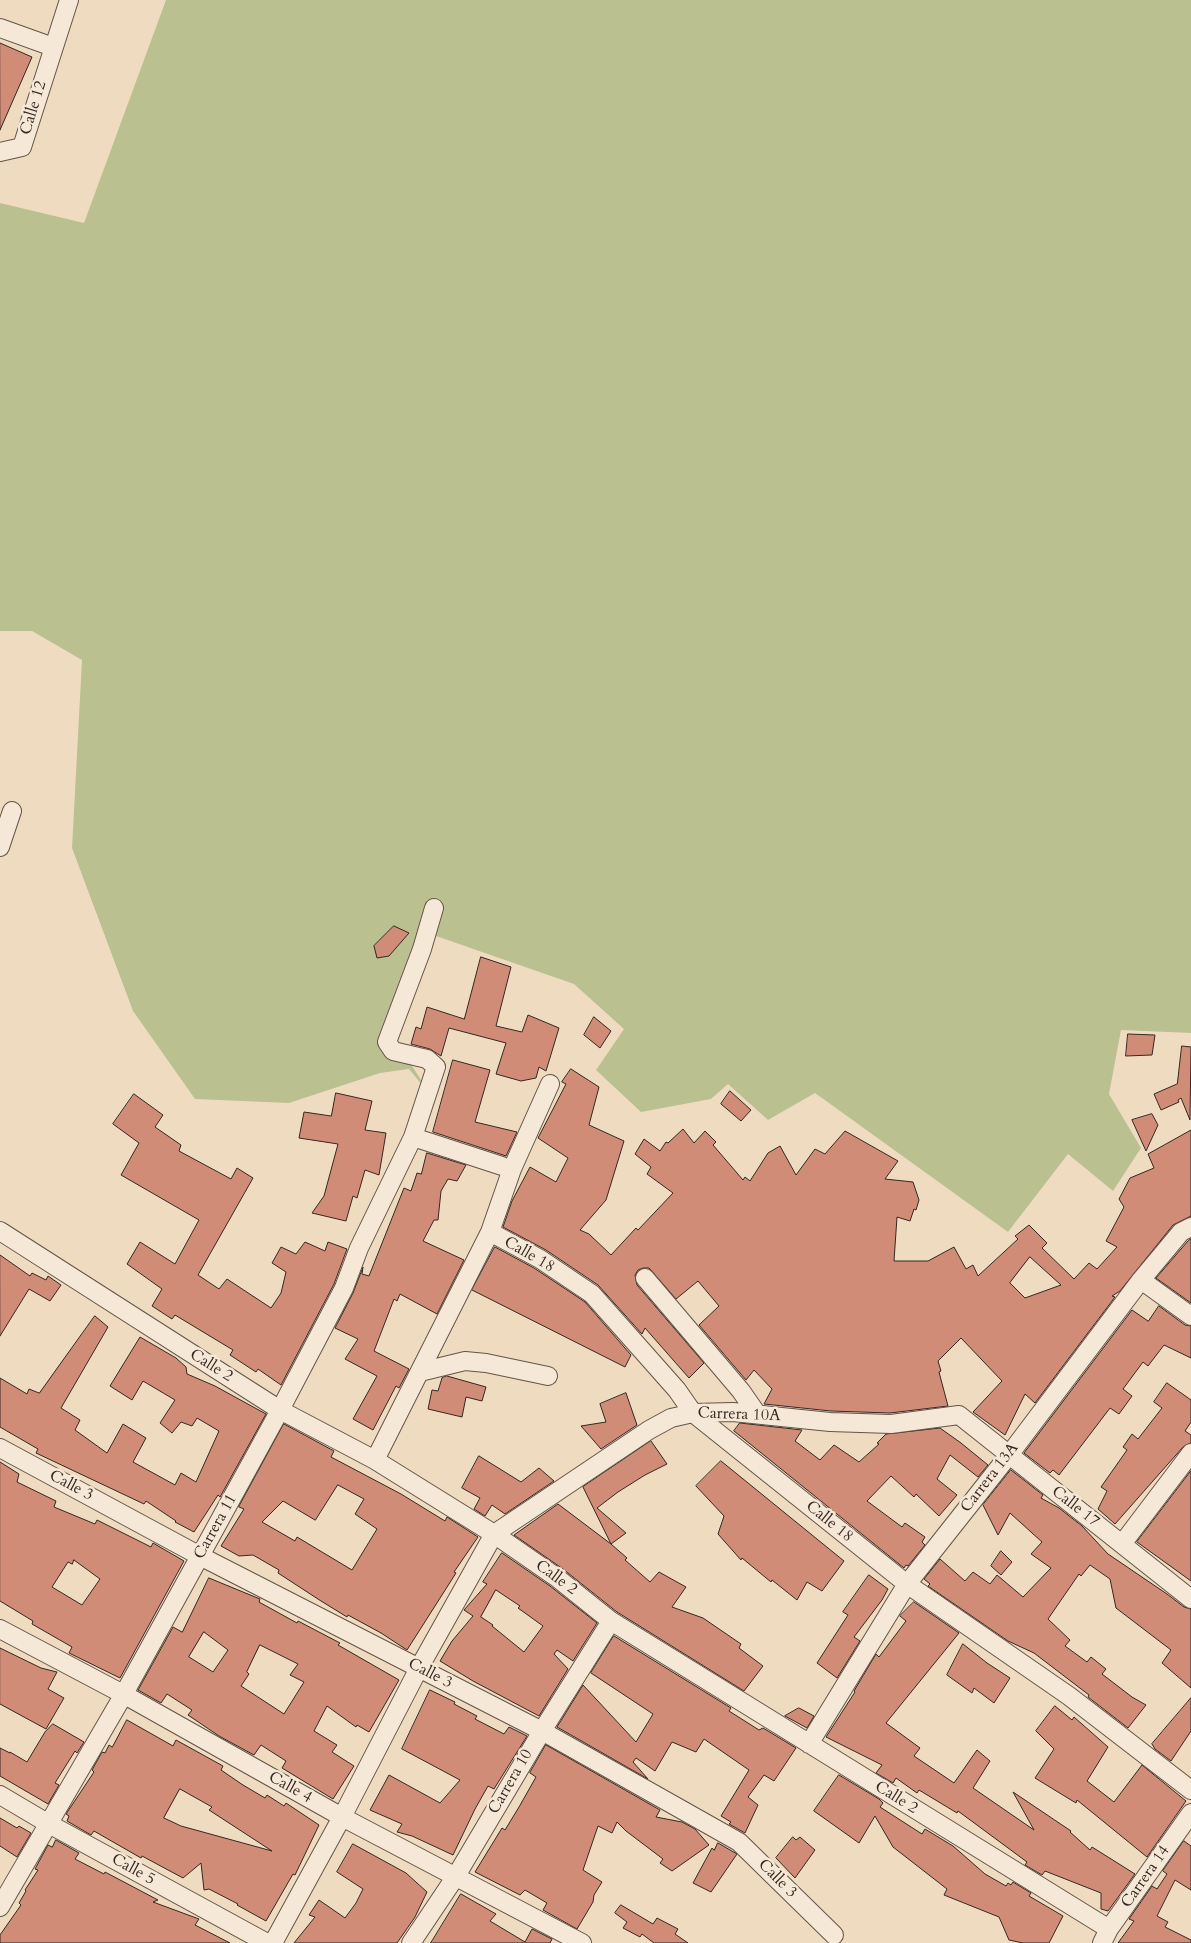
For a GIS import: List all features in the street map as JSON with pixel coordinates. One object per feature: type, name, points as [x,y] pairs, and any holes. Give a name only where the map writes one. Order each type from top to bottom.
[{"type":"street","name":"Calle 12","points":[[0,152],[22,147],[69,0]]},
{"type":"street","points":[[0,28],[53,47]]},
{"type":"street","points":[[0,847],[12,810]]},
{"type":"street","name":"Carrera 11","points":[[0,1907],[123,1694],[280,1410],[344,1288],[359,1248],[413,1137],[436,1067],[427,1059],[393,1051],[387,1042],[422,949],[434,908]]},
{"type":"street","points":[[376,1460],[490,1232],[512,1169],[550,1084]]},
{"type":"street","points":[[413,1137],[502,1166]]},
{"type":"street","name":"Carrera 13A","points":[[809,1744],[907,1584],[1141,1280],[1181,1232],[1191,1227]]},
{"type":"street","name":"Calle 2","points":[[0,1231],[280,1410],[376,1460],[494,1534],[556,1577],[611,1621],[809,1744],[1105,1936]]},
{"type":"street","name":"Calle 18","points":[[490,1232],[540,1259],[592,1294],[677,1390],[693,1413],[907,1584],[1068,1696],[1191,1790]]},
{"type":"street","points":[[645,1278],[741,1391],[757,1414]]},
{"type":"street","points":[[1141,1280],[1191,1316]]},
{"type":"street","points":[[420,1372],[465,1361],[486,1363],[548,1376]]},
{"type":"street","name":"Carrera 10A","points":[[494,1534],[649,1430],[671,1418],[693,1413],[733,1412],[830,1422],[891,1424],[959,1415]]},
{"type":"street","name":"Calle 17","points":[[959,1415],[1191,1599]]},
{"type":"street","name":"Calle 3","points":[[0,1448],[200,1556],[542,1731],[739,1842],[834,1935]]},
{"type":"street","points":[[1122,1544],[1191,1453]]},
{"type":"street","points":[[273,1943],[342,1817],[419,1668],[494,1534]]},
{"type":"street","name":"Carrera 10","points":[[411,1943],[456,1876],[542,1731],[611,1621]]},
{"type":"street","name":"Calle 4","points":[[0,1629],[123,1694],[342,1817],[582,1943]]},
{"type":"street","name":"Calle 5","points":[[0,1795],[49,1824],[267,1943]]},
{"type":"street","name":"Carrera 14","points":[[1105,1936],[1191,1813]]},
{"type":"green space","points":[[166,0],[1191,0],[1191,1033],[1121,1030],[1109,1094],[1141,1148],[1113,1191],[1068,1154],[1008,1232],[815,1093],[768,1120],[728,1084],[711,1099],[641,1112],[596,1070],[624,1029],[574,984],[436,936],[396,1041],[432,1097],[409,1069],[380,1073],[289,1103],[195,1099],[133,1011],[72,848],[82,660],[32,631],[0,631],[0,203],[84,223]]},
{"type":"building","points":[[0,43],[32,57],[0,130]]},
{"type":"building","points":[[394,926],[409,933],[389,956],[377,958],[374,946]]},
{"type":"building","points":[[481,957],[511,967],[496,1026],[522,1032],[528,1015],[559,1028],[546,1071],[539,1067],[536,1078],[521,1081],[496,1074],[506,1043],[449,1028],[441,1056],[430,1049],[411,1044],[416,1027],[421,1029],[427,1007],[464,1019]]},
{"type":"building","points":[[594,1017],[611,1031],[600,1048],[584,1035]]},
{"type":"building","points":[[1128,1034],[1155,1035],[1152,1055],[1126,1056]]},
{"type":"building","points":[[1182,1046],[1191,1047],[1190,1120],[1181,1098],[1178,1100],[1179,1102],[1161,1110],[1154,1094],[1177,1084]]},
{"type":"building","points":[[453,1060],[490,1070],[475,1122],[517,1132],[506,1156],[433,1132]]},
{"type":"building","points":[[571,1069],[599,1087],[589,1125],[624,1141],[606,1200],[580,1230],[589,1234],[611,1255],[673,1193],[647,1174],[651,1167],[635,1154],[644,1139],[660,1151],[666,1142],[668,1143],[683,1129],[694,1143],[705,1131],[716,1142],[713,1145],[743,1180],[745,1177],[750,1181],[768,1153],[780,1146],[796,1175],[815,1149],[825,1154],[845,1131],[898,1161],[885,1179],[913,1182],[919,1200],[910,1221],[897,1217],[894,1261],[928,1261],[954,1247],[966,1269],[973,1265],[978,1276],[1018,1239],[1015,1236],[1029,1225],[1047,1243],[1042,1248],[1074,1279],[1089,1263],[1097,1269],[1117,1247],[1106,1241],[1124,1207],[1119,1199],[1130,1178],[1154,1168],[1148,1154],[1191,1130],[1191,1216],[1173,1225],[1120,1291],[1112,1296],[1115,1297],[1035,1403],[1025,1394],[1005,1435],[973,1412],[1002,1381],[961,1338],[938,1361],[948,1406],[890,1413],[831,1411],[764,1404],[772,1389],[754,1370],[746,1380],[699,1325],[719,1306],[698,1281],[676,1299],[649,1268],[638,1270],[635,1275],[637,1285],[704,1363],[689,1378],[645,1328],[642,1334],[598,1285],[546,1250],[503,1227],[512,1201],[530,1167],[556,1182],[568,1158],[538,1138],[566,1084],[562,1082]],"holes":[[[1030,1257],[1061,1285],[1025,1298],[1010,1283]]]},
{"type":"building","points":[[730,1091],[751,1110],[741,1121],[721,1104]]},
{"type":"building","points":[[336,1093],[372,1101],[365,1130],[386,1133],[379,1175],[365,1170],[357,1198],[353,1196],[346,1221],[312,1213],[324,1196],[338,1144],[299,1138],[304,1112],[331,1116]]},
{"type":"building","points":[[134,1094],[163,1115],[155,1127],[181,1145],[179,1151],[231,1179],[237,1168],[253,1178],[198,1275],[219,1289],[227,1279],[271,1308],[281,1293],[286,1272],[272,1263],[281,1247],[296,1254],[305,1242],[325,1251],[328,1242],[347,1249],[334,1284],[281,1385],[258,1369],[256,1372],[230,1355],[233,1350],[175,1315],[172,1319],[152,1306],[162,1289],[127,1264],[140,1242],[175,1264],[199,1220],[121,1175],[139,1143],[113,1124]]},
{"type":"building","points":[[1152,1114],[1158,1125],[1146,1151],[1132,1120]]},
{"type":"building","points":[[427,1153],[466,1165],[457,1181],[448,1179],[441,1191],[438,1220],[434,1220],[423,1241],[464,1260],[437,1314],[400,1294],[397,1301],[394,1299],[374,1351],[409,1369],[399,1388],[396,1386],[373,1430],[353,1419],[377,1376],[345,1359],[358,1339],[335,1328],[353,1293],[363,1267],[362,1274],[369,1276],[404,1188],[411,1191],[417,1173],[421,1174]]},
{"type":"building","points":[[1191,1239],[1191,1303],[1156,1278]]},
{"type":"building","points":[[495,1247],[534,1268],[585,1302],[631,1355],[625,1367],[472,1290]]},
{"type":"building","points":[[0,1255],[30,1276],[32,1273],[46,1280],[48,1276],[61,1285],[50,1301],[29,1289],[0,1336]]},
{"type":"building","points":[[1159,1306],[1185,1325],[1191,1326],[1191,1358],[1164,1345],[1148,1366],[1143,1362],[1123,1389],[1132,1396],[1119,1414],[1110,1408],[1059,1475],[1053,1470],[1050,1473],[1024,1453],[1132,1310],[1148,1321]]},
{"type":"building","points":[[95,1316],[108,1327],[61,1408],[80,1420],[75,1430],[107,1453],[123,1424],[146,1438],[133,1462],[175,1485],[181,1473],[196,1482],[219,1431],[197,1418],[192,1426],[181,1422],[172,1433],[160,1423],[175,1400],[143,1381],[132,1400],[110,1386],[140,1337],[176,1358],[186,1367],[187,1374],[215,1386],[266,1414],[220,1497],[218,1495],[194,1532],[175,1522],[146,1501],[144,1504],[36,1453],[38,1449],[0,1427],[0,1378],[27,1394],[29,1389],[39,1393]]},
{"type":"building","points":[[447,1376],[486,1387],[482,1401],[466,1397],[462,1417],[428,1409],[432,1390],[438,1391],[442,1378]]},
{"type":"building","points":[[1167,1383],[1191,1400],[1191,1422],[1185,1431],[1191,1435],[1191,1443],[1183,1447],[1115,1524],[1098,1509],[1107,1491],[1101,1487],[1127,1450],[1123,1447],[1132,1434],[1138,1439],[1162,1408],[1154,1402]]},
{"type":"building","points":[[626,1393],[637,1425],[601,1449],[581,1426],[606,1422],[600,1404]]},
{"type":"building","points":[[740,1423],[802,1430],[795,1441],[820,1460],[834,1445],[859,1462],[879,1444],[877,1443],[886,1434],[940,1428],[988,1465],[978,1477],[950,1455],[937,1479],[957,1495],[939,1516],[916,1494],[914,1497],[891,1476],[867,1501],[902,1527],[905,1523],[925,1537],[922,1542],[925,1545],[908,1566],[906,1565],[904,1568],[734,1431]]},
{"type":"building","points":[[284,1424],[334,1451],[331,1457],[401,1494],[445,1521],[447,1517],[478,1537],[454,1572],[456,1573],[407,1650],[381,1633],[348,1615],[347,1617],[321,1601],[278,1573],[279,1570],[253,1555],[239,1556],[221,1546],[244,1509],[239,1507]],"holes":[[[338,1485],[364,1499],[355,1514],[377,1529],[352,1570],[297,1537],[295,1541],[262,1522],[283,1501],[315,1520]]]},
{"type":"building","points":[[651,1441],[667,1464],[645,1475],[597,1508],[626,1533],[611,1544],[583,1487]]},
{"type":"building","points":[[479,1456],[521,1482],[539,1468],[554,1481],[505,1514],[492,1505],[485,1516],[474,1509],[480,1498],[462,1488]]},
{"type":"building","points":[[721,1461],[844,1561],[822,1591],[807,1582],[797,1600],[742,1558],[741,1560],[718,1534],[724,1516],[696,1486]]},
{"type":"building","points":[[0,1462],[19,1474],[17,1482],[56,1501],[54,1507],[95,1524],[97,1520],[151,1547],[153,1543],[184,1561],[120,1678],[69,1653],[72,1647],[32,1624],[33,1621],[0,1601]],"holes":[[[74,1560],[100,1579],[82,1605],[52,1587],[68,1562],[72,1564]]]},
{"type":"building","points":[[1011,1470],[1043,1495],[1041,1498],[1059,1508],[1082,1526],[1108,1554],[1184,1607],[1191,1609],[1191,1688],[1162,1663],[1171,1650],[1116,1608],[1110,1579],[1090,1565],[1081,1576],[1079,1574],[1048,1619],[1070,1640],[1065,1646],[1087,1662],[1091,1657],[1106,1669],[1102,1674],[1132,1697],[1146,1705],[1128,1728],[1034,1653],[1008,1641],[928,1586],[930,1584],[924,1579],[940,1559],[965,1581],[973,1572],[990,1584],[997,1575],[1023,1597],[1051,1568],[1031,1554],[1042,1542],[1010,1513],[998,1535],[983,1505]]},
{"type":"building","points":[[1191,1471],[1191,1581],[1137,1542]]},
{"type":"building","points":[[558,1504],[627,1558],[625,1560],[650,1582],[659,1572],[686,1587],[672,1607],[703,1618],[741,1644],[739,1648],[763,1666],[744,1691],[617,1612],[563,1569],[514,1535]]},
{"type":"building","points":[[1001,1551],[1012,1562],[1001,1575],[991,1566]]},
{"type":"building","points":[[502,1553],[550,1586],[597,1623],[573,1661],[557,1650],[554,1654],[568,1669],[539,1716],[440,1661],[452,1641],[473,1616],[464,1610],[487,1584],[483,1582]],"holes":[[[496,1590],[520,1606],[518,1608],[543,1626],[524,1652],[481,1617]]]},
{"type":"building","points":[[869,1575],[888,1589],[854,1637],[860,1641],[837,1678],[817,1663],[848,1615],[843,1612]]},
{"type":"building","points":[[209,1578],[260,1599],[259,1602],[297,1623],[298,1621],[340,1643],[338,1645],[399,1680],[369,1732],[357,1725],[356,1727],[327,1706],[314,1731],[337,1745],[332,1752],[354,1766],[333,1799],[282,1768],[286,1761],[261,1745],[254,1755],[219,1736],[188,1715],[192,1710],[167,1694],[161,1703],[138,1690],[173,1627],[182,1632]],"holes":[[[204,1632],[228,1650],[213,1672],[189,1657]],[[260,1645],[298,1664],[290,1675],[304,1682],[284,1714],[241,1686],[249,1674],[247,1672]]]},
{"type":"building","points":[[914,1602],[959,1633],[886,1723],[920,1748],[914,1756],[954,1783],[977,1750],[990,1761],[973,1788],[1034,1830],[1013,1792],[1071,1831],[1090,1850],[1092,1847],[1135,1874],[1108,1911],[1101,1909],[1101,1893],[1045,1871],[1042,1875],[1025,1865],[1027,1862],[958,1811],[957,1813],[919,1790],[917,1793],[896,1778],[893,1783],[876,1773],[882,1765],[826,1737],[855,1692],[876,1654],[879,1657],[906,1621],[900,1616]]},
{"type":"building","points":[[614,1636],[731,1708],[729,1711],[759,1730],[763,1728],[796,1748],[774,1781],[764,1775],[748,1797],[758,1805],[745,1833],[729,1824],[731,1822],[721,1816],[749,1770],[704,1739],[696,1752],[672,1742],[655,1771],[636,1758],[633,1762],[648,1779],[557,1727],[583,1685],[636,1742],[653,1714],[591,1673]]},
{"type":"building","points":[[963,1644],[1010,1678],[994,1703],[974,1688],[972,1693],[947,1675]]},
{"type":"building","points":[[0,1648],[41,1668],[57,1672],[48,1689],[64,1698],[46,1729],[0,1704]]},
{"type":"building","points":[[430,1690],[455,1702],[454,1704],[477,1716],[475,1719],[504,1734],[509,1727],[527,1736],[494,1789],[488,1786],[453,1855],[412,1836],[397,1832],[402,1824],[370,1810],[389,1775],[440,1803],[460,1780],[402,1749]]},
{"type":"building","points":[[1191,1698],[1191,1731],[1171,1761],[1155,1749],[1152,1744]]},
{"type":"building","points":[[1055,1706],[1072,1720],[1074,1717],[1108,1747],[1087,1781],[1114,1802],[1142,1765],[1186,1801],[1147,1857],[1077,1800],[1076,1803],[1035,1778],[1054,1749],[1036,1731]]},
{"type":"building","points":[[799,1708],[814,1716],[807,1728],[785,1716]]},
{"type":"building","points":[[127,1720],[173,1746],[176,1740],[223,1766],[221,1770],[243,1785],[265,1798],[267,1795],[284,1806],[286,1803],[319,1825],[295,1875],[293,1874],[266,1921],[209,1889],[204,1890],[201,1863],[183,1878],[142,1856],[141,1858],[94,1831],[91,1835],[67,1821],[69,1816],[66,1814],[94,1772],[92,1770],[102,1752],[105,1753],[109,1745],[112,1747]],"holes":[[[180,1789],[212,1807],[209,1810],[272,1851],[181,1826],[164,1818]]]},
{"type":"building","points":[[53,1724],[84,1742],[77,1753],[75,1751],[55,1783],[59,1785],[48,1804],[0,1776],[0,1748],[27,1762],[45,1732]]},
{"type":"building","points":[[546,1745],[660,1810],[656,1817],[682,1822],[695,1829],[709,1845],[672,1871],[660,1863],[663,1859],[617,1822],[612,1833],[598,1826],[583,1870],[602,1882],[577,1929],[543,1910],[547,1903],[525,1890],[520,1895],[475,1872],[502,1828],[505,1830],[536,1777],[530,1773]]},
{"type":"building","points":[[839,1775],[879,1799],[883,1803],[880,1807],[922,1834],[925,1829],[953,1846],[985,1874],[1006,1886],[1008,1883],[1011,1885],[1013,1882],[1031,1893],[1029,1896],[1063,1916],[1049,1943],[1023,1943],[1009,1940],[999,1917],[944,1895],[947,1889],[893,1847],[875,1816],[859,1843],[814,1811]]},
{"type":"building","points":[[0,1818],[17,1828],[19,1826],[31,1833],[17,1857],[0,1846]]},
{"type":"building","points":[[793,1837],[796,1840],[800,1837],[815,1850],[795,1878],[776,1858]]},
{"type":"building","points":[[56,1840],[79,1853],[75,1859],[104,1874],[105,1872],[158,1900],[153,1902],[199,1919],[195,1925],[230,1943],[0,1943],[0,1935],[21,1905],[19,1903],[38,1870],[35,1869],[48,1845],[52,1847]]},
{"type":"building","points":[[1184,1841],[1191,1846],[1191,1890],[1175,1880],[1157,1916],[1168,1922],[1165,1927],[1191,1940],[1191,1943],[1118,1943],[1134,1921],[1129,1919],[1152,1886],[1157,1889],[1167,1874],[1163,1871]]},
{"type":"building","points":[[718,1843],[737,1854],[711,1892],[693,1883],[712,1848],[714,1850]]},
{"type":"building","points":[[353,1844],[406,1873],[427,1892],[415,1917],[397,1943],[294,1943],[315,1917],[309,1915],[319,1900],[345,1918],[356,1903],[363,1889],[337,1872]]},
{"type":"building","points":[[461,1894],[496,1914],[490,1921],[525,1942],[532,1929],[552,1939],[550,1943],[431,1943]]},
{"type":"building","points":[[621,1905],[653,1924],[657,1918],[678,1929],[675,1934],[688,1943],[654,1943],[642,1934],[640,1937],[623,1928],[627,1922],[615,1913]]}]
